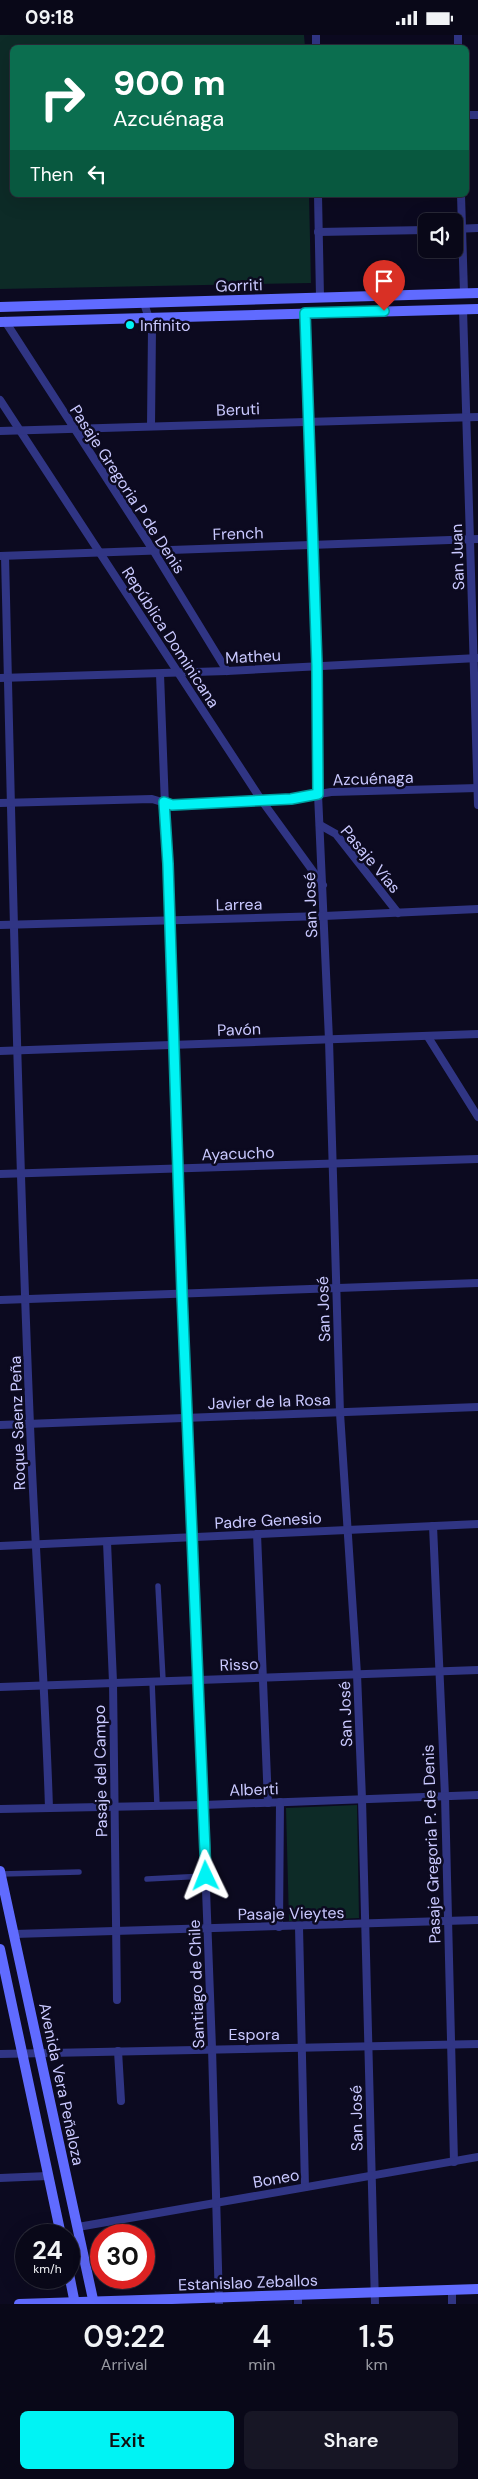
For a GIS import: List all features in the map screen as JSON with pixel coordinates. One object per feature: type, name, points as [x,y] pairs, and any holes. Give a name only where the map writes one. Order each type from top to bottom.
[{"type":"main road","name":"Gorriti","points":[[0,307],[478,293]]},
{"type":"main road","name":"Gorriti","points":[[2,321],[478,309]]},
{"type":"main road","name":"Avenida Vera Peñaloza","points":[[0,1872],[77,2224]]},
{"type":"main road","name":"Avenida Vera Peñaloza","points":[[0,1949],[59,2224]]},
{"type":"main road","name":"Avenida Vera Peñaloza","points":[[80,2236],[94,2303]]},
{"type":"main road","points":[[72,2289],[74,2303]]},
{"type":"main road","name":"Estanislao Zeballos","points":[[19,2304],[298,2300],[375,2293],[478,2289]]},
{"type":"street","points":[[318,197],[320,297]]},
{"type":"street","points":[[459,213],[461,197]]},
{"type":"street","points":[[463,229],[478,228]]},
{"type":"street","points":[[318,232],[418,230]]},
{"type":"street","points":[[461,258],[464,293]]},
{"type":"street","points":[[144,303],[152,328],[151,426]]},
{"type":"street","name":"San Juan","points":[[463,309],[474,539],[478,805]]},
{"type":"street","name":"San José","points":[[305,313],[317,666],[318,794],[329,1040],[340,1413],[346,1530],[358,1675],[370,2176],[375,2304]]},
{"type":"street","name":"Pasaje Gregoria P de Denis","points":[[2,321],[153,550],[228,671]]},
{"type":"street","name":"República Dominicana","points":[[0,401],[262,801],[322,885]]},
{"type":"street","name":"Beruti","points":[[0,431],[309,420],[478,417]]},
{"type":"street","name":"French","points":[[3,556],[312,543],[474,539]]},
{"type":"street","name":"Roque Saenz Peña","points":[[3,556],[4,678],[10,802],[30,1424],[45,1685],[49,1808]]},
{"type":"street","name":"Matheu","points":[[4,678],[160,674],[476,658]]},
{"type":"street","name":"Santiago de Chile","points":[[160,674],[218,2202],[219,2301]]},
{"type":"street","name":"Azcuénaga","points":[[0,803],[152,799],[172,805],[262,801],[309,797],[331,792],[478,788]]},
{"type":"street","name":"Pasaje Vías","points":[[320,825],[336,834],[398,913]]},
{"type":"street","name":"Larrea","points":[[0,925],[324,916],[478,909]]},
{"type":"street","name":"Pavón","points":[[0,1051],[478,1035]]},
{"type":"street","points":[[428,1037],[478,1117]]},
{"type":"street","name":"Ayacucho","points":[[0,1174],[478,1159]]},
{"type":"street","points":[[0,1300],[478,1283]]},
{"type":"street","name":"Javier de la Rosa","points":[[0,1425],[478,1407]]},
{"type":"street","name":"Padre Genesio","points":[[0,1546],[478,1524]]},
{"type":"street","name":"Pasaje Gregoria P. de Denis","points":[[433,1526],[444,1796],[454,2162]]},
{"type":"street","points":[[257,1535],[268,1803]]},
{"type":"street","name":"Pasaje del Campo","points":[[107,1542],[113,1682],[117,2001]]},
{"type":"street","points":[[158,1586],[163,1680]]},
{"type":"street","name":"Risso","points":[[0,1687],[163,1680],[478,1671]]},
{"type":"street","points":[[152,1681],[157,1806]]},
{"type":"street","name":"Alberti","points":[[0,1809],[203,1805],[478,1795]]},
{"type":"street","points":[[279,1927],[280,1802]]},
{"type":"street","points":[[0,1872],[79,1872]]},
{"type":"street","points":[[147,1879],[206,1876]]},
{"type":"street","name":"Pasaje Vieytes","points":[[14,1934],[299,1927],[478,1920]]},
{"type":"street","points":[[299,1927],[305,2187]]},
{"type":"street","name":"Espora","points":[[0,2054],[212,2048],[450,2046],[478,2044]]},
{"type":"street","points":[[118,2051],[120,2101]]},
{"type":"street","name":"Boneo","points":[[80,2227],[478,2157]]},
{"type":"street","points":[[0,2178],[48,2176]]},
{"type":"street","points":[[452,2290],[452,2304]]},
{"type":"green space","points":[[0,35],[304,35],[305,45],[10,45],[10,197],[309,197],[311,283],[0,289]]},
{"type":"green space","points":[[357,1805],[359,1918],[289,1921],[286,1808]]},
{"type":"place","name":"Infinito","points":[[130,325]]},
{"type":"route","points":[[206,1876],[182,1293],[168,864],[164,802],[172,805],[262,801],[309,797],[318,794],[317,666],[305,313],[384,311]]}]
